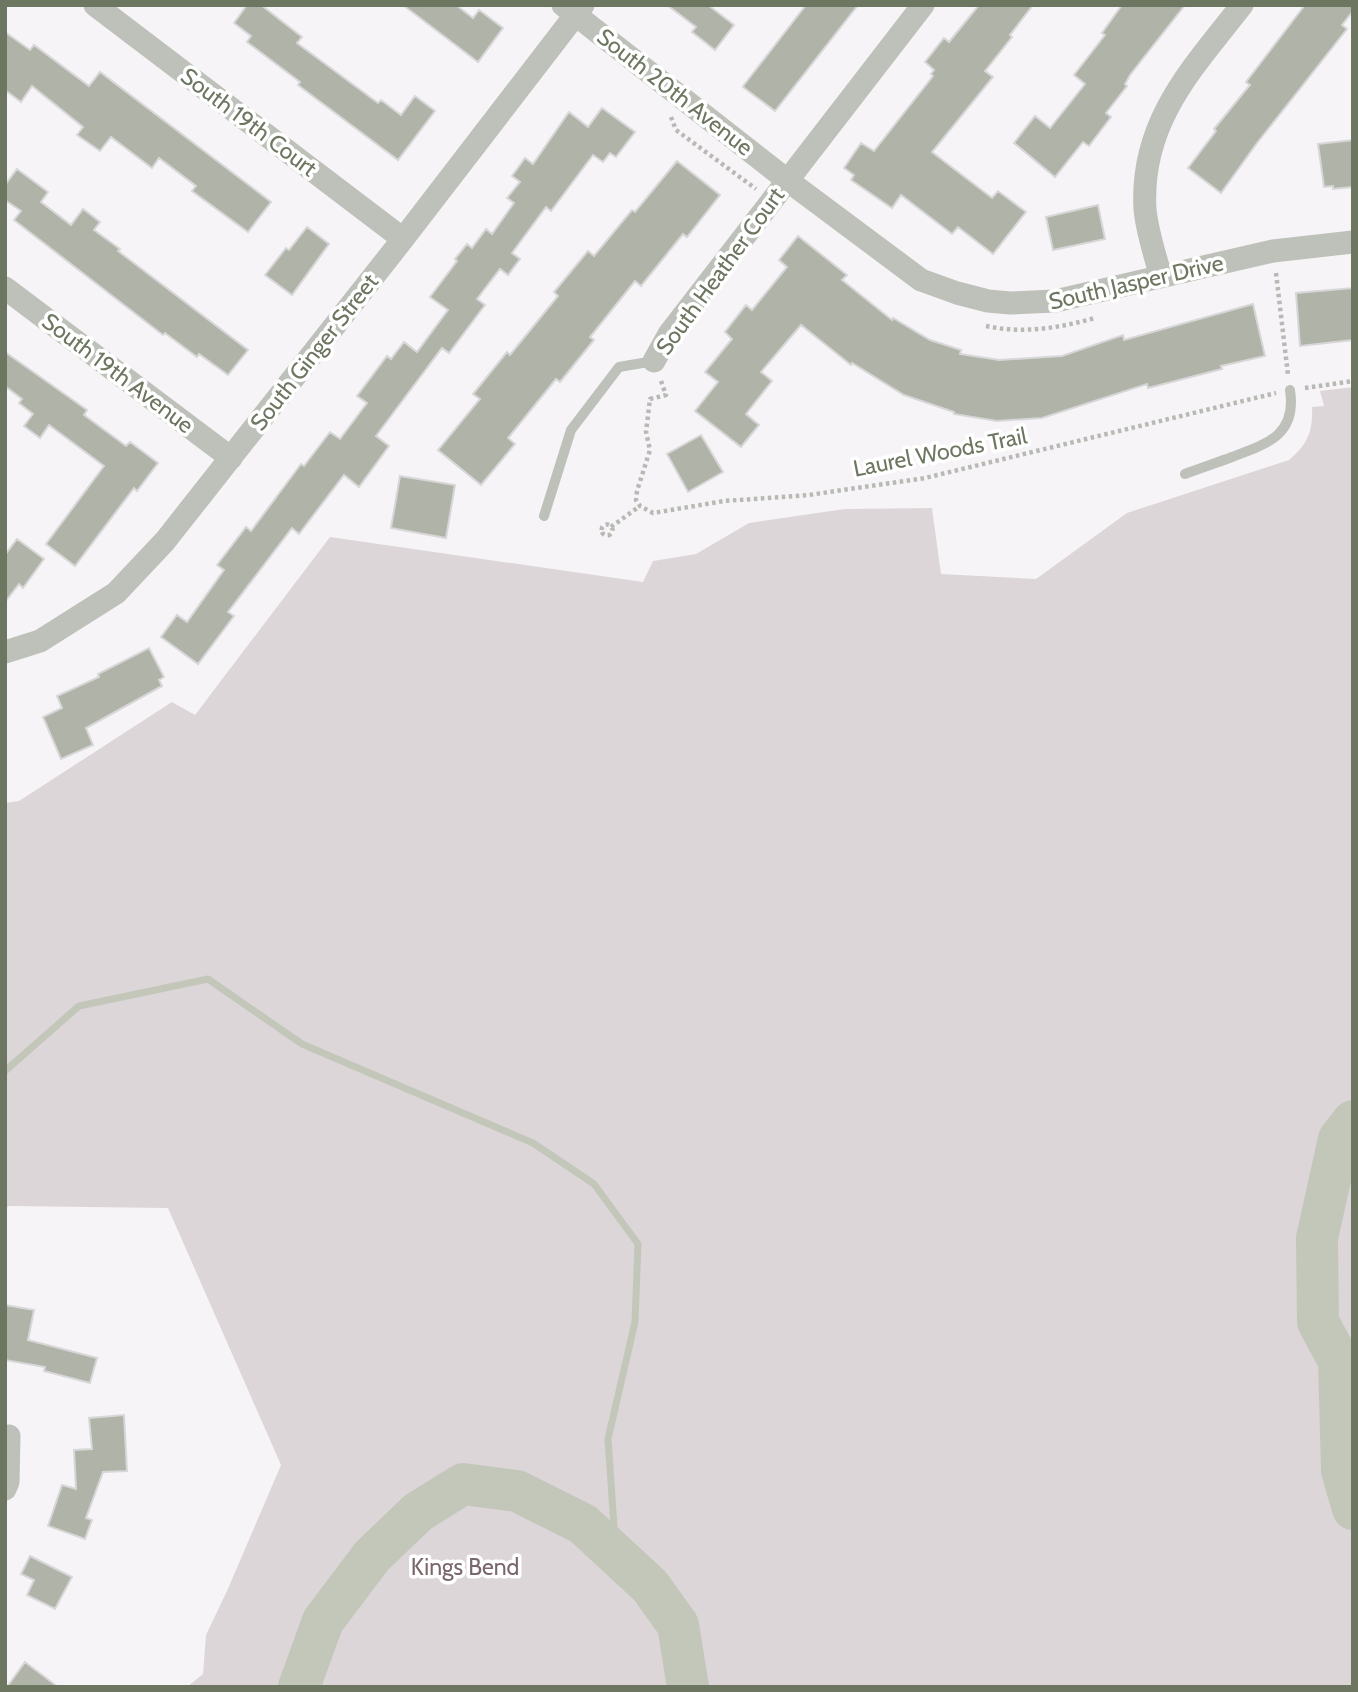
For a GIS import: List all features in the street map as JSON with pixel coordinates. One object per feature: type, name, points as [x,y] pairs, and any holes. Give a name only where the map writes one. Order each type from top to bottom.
[{"type":"street","name":"South 19th Court","points":[[95,5],[403,239]]},
{"type":"street","name":"South Heather Court","points":[[654,361],[669,334],[923,5]]},
{"type":"street","points":[[1161,277],[1148,232],[1145,209],[1151,145],[1176,91],[1241,5]]},
{"type":"street","name":"South Ginger Street","points":[[5,652],[40,642],[116,593],[164,541],[403,239],[574,8]]},
{"type":"street","name":"South 20th Avenue","points":[[574,8],[787,180]]},
{"type":"street","name":"South Jasper Drive","points":[[787,180],[921,280],[988,301],[1033,304],[1077,297],[1273,251],[1353,242]]},
{"type":"street","name":"South 19th Avenue","points":[[5,288],[232,458]]},
{"type":"street","points":[[5,1489],[8,1482],[9,1436]]},
{"type":"lane","points":[[544,516],[566,440],[577,421],[619,367],[654,361]]},
{"type":"lane","points":[[1185,474],[1261,447],[1277,438],[1291,413],[1290,390]]},
{"type":"path","points":[[1273,251],[1290,390]]},
{"type":"path","name":"Laurel Woods Trail","points":[[640,506],[653,513],[925,478],[1290,390],[1353,381]]},
{"type":"path","points":[[611,527],[640,506],[636,500],[637,491],[650,450],[646,432],[650,399],[666,395]]},
{"type":"green space","name":"Kings Bend","points":[[1353,387],[1353,1687],[187,1687],[203,1674],[206,1635],[281,1465],[168,1208],[8,1206],[5,1211],[5,803],[19,801],[172,702],[195,715],[330,537],[643,582],[653,561],[696,554],[749,523],[845,509],[932,508],[941,574],[1036,579],[1127,513],[1289,460],[1308,436],[1312,423],[1312,407],[1324,406],[1320,391]]},
{"type":"building","points":[[247,5],[261,5],[302,37],[297,43],[378,103],[381,100],[401,115],[415,96],[435,111],[398,160],[298,85],[300,82],[247,42],[251,36],[234,23]]},
{"type":"building","points":[[403,5],[456,5],[473,18],[479,10],[503,28],[478,62]]},
{"type":"building","points":[[667,5],[708,5],[734,25],[715,50],[692,32],[696,27]]},
{"type":"building","points":[[806,5],[858,5],[775,111],[743,87]]},
{"type":"building","points":[[979,5],[1033,5],[985,71],[993,77],[932,152],[992,198],[998,191],[1026,212],[993,254],[958,227],[952,234],[901,195],[892,208],[851,180],[854,175],[844,168],[861,143],[874,151],[933,76],[931,74],[934,70],[925,62],[944,38],[949,42]]},
{"type":"building","points":[[1122,5],[1185,5],[1130,75],[1125,84],[1127,86],[1106,113],[1111,117],[1089,146],[1083,142],[1055,177],[1014,143],[1035,116],[1050,128],[1085,84],[1074,75],[1105,35],[1102,33]]},
{"type":"building","points":[[1305,5],[1353,5],[1353,11],[1342,25],[1347,29],[1221,193],[1188,168],[1216,131],[1214,129],[1250,85],[1246,82]]},
{"type":"building","points":[[5,32],[30,50],[34,45],[89,86],[100,72],[271,202],[248,232],[192,191],[196,186],[159,158],[152,168],[111,137],[100,151],[77,135],[83,127],[32,86],[21,102],[5,90]]},
{"type":"building","points":[[602,108],[635,132],[616,157],[610,153],[603,162],[593,155],[551,211],[546,207],[512,253],[520,259],[508,275],[500,269],[477,299],[485,305],[449,353],[442,348],[376,436],[389,446],[359,487],[344,475],[299,534],[292,528],[228,612],[234,616],[198,664],[161,637],[177,615],[187,622],[224,570],[217,565],[246,527],[251,531],[301,464],[304,466],[330,432],[340,439],[367,403],[357,396],[387,356],[391,359],[404,342],[417,352],[448,310],[430,297],[467,244],[472,248],[486,229],[492,234],[514,203],[507,198],[520,182],[512,176],[525,158],[533,164],[569,112],[588,127]]},
{"type":"building","points":[[1353,140],[1353,187],[1324,187],[1318,144]]},
{"type":"building","points":[[677,161],[720,195],[687,237],[683,234],[641,286],[635,281],[590,337],[594,340],[560,382],[556,379],[508,438],[515,444],[481,485],[438,450],[480,399],[473,394],[507,352],[510,355],[558,296],[554,292],[588,251],[594,256]]},
{"type":"building","points":[[17,169],[48,192],[41,202],[71,225],[83,209],[100,222],[94,230],[120,249],[118,251],[248,350],[228,375],[199,354],[197,357],[165,333],[163,335],[14,220],[21,211],[5,200],[5,185]]},
{"type":"building","points":[[1098,205],[1105,239],[1053,250],[1046,217]]},
{"type":"building","points":[[307,227],[329,244],[292,295],[265,275]]},
{"type":"building","points":[[798,236],[847,275],[842,280],[892,320],[893,318],[930,340],[961,350],[960,354],[999,360],[1062,356],[1123,335],[1124,340],[1253,304],[1265,356],[1148,388],[1147,384],[1042,418],[997,421],[954,414],[904,395],[852,363],[851,365],[801,325],[761,372],[772,381],[746,414],[759,425],[741,447],[695,411],[718,382],[705,372],[732,339],[725,332],[746,305],[752,310],[787,267],[779,260]]},
{"type":"building","points":[[1353,288],[1353,340],[1300,346],[1296,293]]},
{"type":"building","points":[[5,352],[87,410],[84,415],[126,446],[130,442],[158,463],[137,491],[134,488],[75,566],[46,544],[104,466],[49,425],[40,438],[24,426],[33,414],[19,403],[22,399],[5,386]]},
{"type":"building","points":[[701,435],[723,472],[688,492],[667,454]]},
{"type":"building","points":[[400,476],[455,485],[446,538],[391,528]]},
{"type":"building","points":[[17,539],[44,559],[23,588],[19,584],[5,602],[5,555]]},
{"type":"building","points":[[149,648],[164,677],[159,680],[162,686],[86,728],[93,745],[61,759],[43,717],[62,708],[57,696],[99,677],[98,674]]},
{"type":"building","points":[[5,1305],[34,1310],[28,1340],[97,1358],[90,1383],[44,1371],[45,1367],[5,1360]]},
{"type":"building","points":[[124,1415],[127,1471],[103,1472],[86,1518],[92,1520],[85,1539],[48,1526],[62,1485],[76,1489],[74,1450],[92,1449],[89,1418]]},
{"type":"building","points":[[30,1556],[72,1577],[55,1609],[27,1595],[34,1580],[21,1574]]},
{"type":"building","points":[[25,1662],[58,1687],[7,1687]]},
{"type":"waterway","points":[[5,1071],[79,1006],[208,979],[302,1044],[533,1143],[594,1184],[638,1244],[635,1322],[608,1439],[616,1555]]},
{"type":"waterway","points":[[1353,1121],[1339,1139],[1317,1238],[1318,1322],[1339,1361],[1342,1471],[1353,1509]]},
{"type":"waterway","points":[[299,1687],[323,1621],[372,1556],[418,1512],[463,1484],[517,1491],[583,1524],[650,1586],[678,1625],[688,1687]]}]
